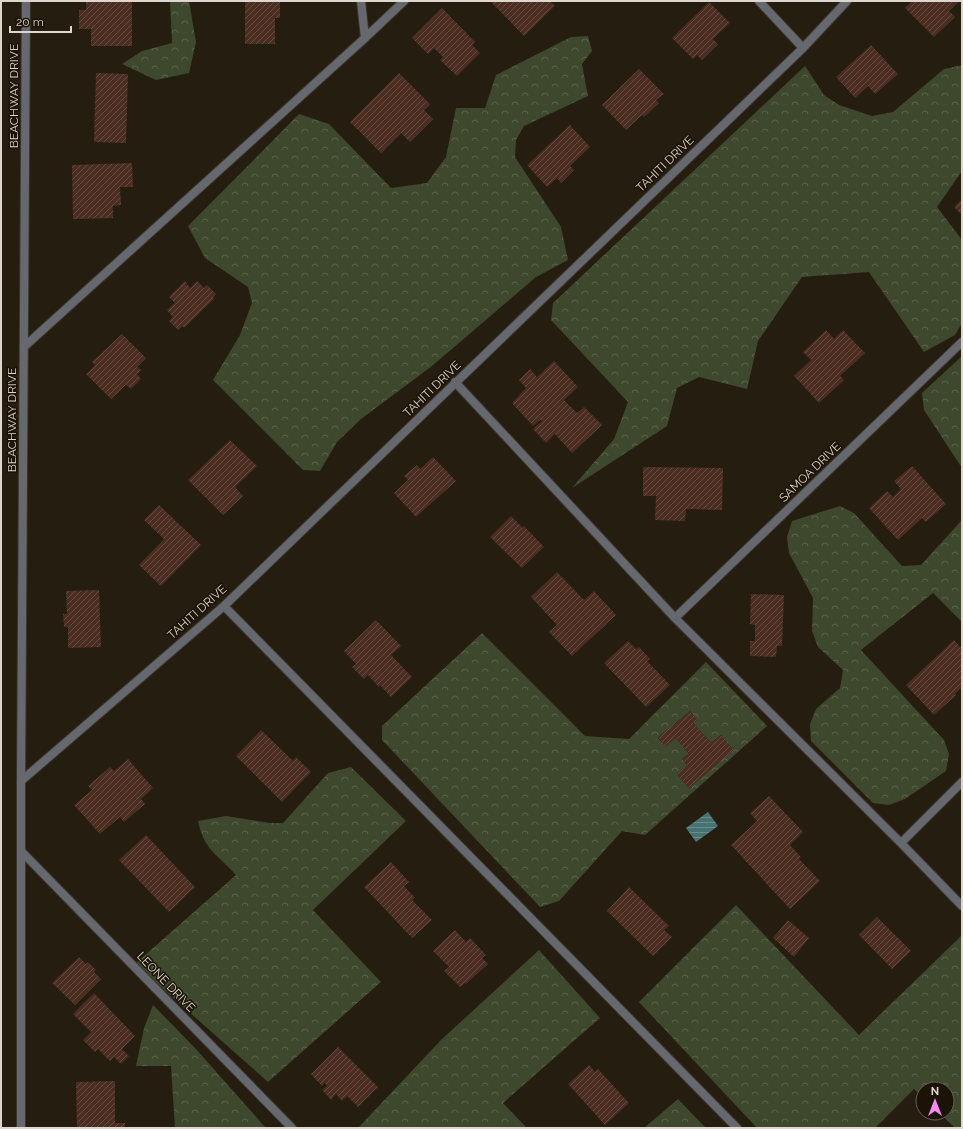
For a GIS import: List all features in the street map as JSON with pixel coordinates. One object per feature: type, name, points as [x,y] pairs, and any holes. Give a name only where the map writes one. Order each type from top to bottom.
[{"type":"street","name":"BEACHWAY DRIVE","points":[[21,1128],[21,781],[26,1]]},
{"type":"street","points":[[361,1],[365,38]]},
{"type":"street","points":[[24,346],[404,1]]},
{"type":"street","points":[[759,1],[803,48]]},
{"type":"street","name":"TAHITI DRIVE","points":[[21,781],[224,606],[803,48],[847,1]]},
{"type":"street","name":"SAMOA DRIVE","points":[[675,618],[962,342]]},
{"type":"street","points":[[455,382],[675,618],[901,843],[962,906]]},
{"type":"street","points":[[224,606],[737,1128]]},
{"type":"street","points":[[901,843],[962,782]]},
{"type":"street","name":"LEONE DRIVE","points":[[22,852],[292,1128]]},
{"type":"green space","points":[[170,1],[189,1],[196,42],[189,73],[156,80],[122,64],[142,51],[172,43]]},
{"type":"green space","points":[[588,36],[592,51],[582,64],[588,96],[524,126],[516,140],[515,157],[561,227],[568,260],[536,277],[432,366],[361,419],[337,442],[320,471],[303,470],[213,380],[240,335],[252,303],[248,287],[205,258],[188,226],[299,114],[329,124],[391,188],[427,183],[446,157],[456,108],[485,108],[496,75],[571,37]]},
{"type":"green space","points":[[962,65],[962,171],[937,207],[962,240],[962,323],[955,335],[924,352],[869,272],[802,277],[758,341],[747,389],[699,377],[677,388],[667,426],[572,488],[614,439],[628,402],[551,320],[553,303],[805,66],[824,95],[839,105],[872,116],[893,112],[944,69]]},
{"type":"green space","points":[[962,356],[962,468],[924,410],[922,393]]},
{"type":"green space","points":[[840,506],[854,513],[902,566],[921,565],[962,520],[962,622],[933,593],[861,650],[944,740],[949,754],[946,771],[905,799],[889,805],[873,803],[811,741],[810,724],[816,709],[840,688],[843,670],[818,647],[812,631],[813,598],[789,553],[787,537],[792,521]]},
{"type":"green space","points":[[482,633],[585,736],[629,739],[706,662],[767,726],[645,835],[622,831],[559,901],[540,907],[382,740],[382,726]],"holes":[[[690,711],[697,720],[693,723],[711,743],[721,735],[733,750],[689,788],[677,774],[687,765],[682,759],[689,754],[676,738],[665,746],[658,738]]]},
{"type":"green space","points":[[351,767],[406,821],[313,910],[381,982],[268,1082],[135,964],[236,875],[212,851],[204,839],[198,821],[226,816],[270,823],[283,823],[328,773]]},
{"type":"green space","points":[[736,905],[859,1035],[962,935],[962,1128],[955,1128],[948,1121],[955,1121],[955,1081],[915,1081],[915,1090],[914,1089],[875,1128],[757,1128],[639,1002]]},
{"type":"green space","points":[[539,950],[600,1018],[503,1103],[527,1128],[358,1128],[441,1040]]},
{"type":"green space","points":[[153,1005],[196,1049],[266,1128],[175,1128],[171,1066],[136,1066],[144,1028]]},
{"type":"green space","points":[[678,1099],[706,1128],[644,1128]]},
{"type":"water","points":[[708,812],[718,826],[696,842],[686,828]]},
{"type":"building","points":[[86,1],[132,1],[132,46],[91,46],[91,29],[79,29],[79,10],[86,10]]},
{"type":"building","points":[[245,1],[280,1],[280,18],[275,18],[275,44],[245,44]]},
{"type":"building","points":[[490,1],[550,1],[555,6],[524,36]]},
{"type":"building","points":[[912,1],[959,1],[949,11],[955,17],[934,37],[905,8]]},
{"type":"building","points":[[709,2],[730,23],[713,39],[718,44],[702,60],[697,55],[693,59],[672,38]]},
{"type":"building","points":[[442,8],[475,42],[472,45],[480,53],[457,76],[440,60],[443,57],[434,48],[428,54],[412,38]]},
{"type":"building","points":[[871,45],[898,74],[875,94],[868,86],[855,98],[836,77]]},
{"type":"building","points":[[639,69],[664,94],[656,100],[659,103],[644,117],[642,115],[626,130],[602,105]]},
{"type":"building","points":[[96,73],[128,74],[126,143],[94,142]]},
{"type":"building","points":[[399,73],[430,104],[424,110],[433,119],[410,142],[401,133],[381,153],[350,122]]},
{"type":"building","points":[[570,125],[590,147],[570,166],[574,170],[561,183],[557,178],[547,187],[527,165]]},
{"type":"building","points":[[132,163],[133,187],[120,187],[121,205],[113,206],[113,218],[73,219],[72,165]]},
{"type":"building","points":[[962,199],[962,215],[954,207]]},
{"type":"building","points":[[185,281],[190,288],[197,281],[204,288],[207,285],[216,294],[213,297],[214,299],[184,328],[183,326],[178,330],[169,321],[173,317],[167,310],[175,303],[169,297]]},
{"type":"building","points":[[826,330],[834,339],[843,330],[865,353],[840,376],[844,380],[819,403],[794,376],[811,360],[803,352]]},
{"type":"building","points":[[122,334],[146,358],[137,367],[141,370],[137,374],[141,379],[131,389],[126,385],[111,399],[86,374],[95,365],[92,362]]},
{"type":"building","points":[[554,361],[578,387],[564,400],[577,413],[584,407],[602,425],[572,453],[555,434],[546,443],[533,429],[542,421],[540,420],[533,426],[512,403],[526,388],[519,380],[530,369],[537,377]]},
{"type":"building","points":[[230,440],[257,466],[235,487],[243,496],[223,515],[188,480]]},
{"type":"building","points":[[433,457],[456,481],[416,517],[394,493],[408,480],[404,476],[417,465],[420,469]]},
{"type":"building","points":[[912,466],[946,504],[926,522],[922,518],[898,540],[869,508],[887,491],[893,497],[901,489],[894,481]]},
{"type":"building","points":[[643,467],[723,468],[722,510],[686,509],[685,521],[655,520],[656,496],[643,496]]},
{"type":"building","points":[[159,505],[201,545],[161,586],[139,565],[164,539],[144,520]]},
{"type":"building","points":[[511,516],[523,528],[524,526],[544,547],[522,568],[490,537]]},
{"type":"building","points":[[557,572],[584,600],[594,591],[616,615],[572,656],[549,632],[557,625],[531,597]]},
{"type":"building","points":[[99,590],[101,647],[68,648],[68,627],[64,627],[63,614],[67,614],[66,591]]},
{"type":"building","points":[[751,594],[784,595],[782,646],[777,646],[776,657],[750,656],[750,641],[755,641],[755,625],[750,624]]},
{"type":"building","points":[[376,620],[401,646],[391,655],[412,677],[391,697],[368,675],[364,679],[352,667],[356,664],[344,651]]},
{"type":"building","points":[[954,640],[962,649],[962,687],[955,694],[956,695],[934,715],[906,685]]},
{"type":"building","points":[[628,641],[636,649],[639,647],[650,659],[647,661],[670,685],[646,707],[604,663]]},
{"type":"building","points":[[690,711],[697,720],[693,723],[711,743],[721,735],[734,750],[689,788],[677,774],[687,765],[682,759],[689,754],[676,738],[665,747],[658,737]]},
{"type":"building","points":[[261,730],[293,761],[296,757],[311,772],[282,802],[236,756]]},
{"type":"building","points":[[128,759],[153,788],[141,799],[145,804],[124,822],[120,817],[100,834],[74,805],[92,790],[88,786],[110,767],[114,771]]},
{"type":"building","points":[[769,796],[803,832],[790,845],[801,857],[799,859],[820,881],[790,909],[731,845],[757,821],[750,813]]},
{"type":"building","points":[[146,835],[195,887],[169,912],[119,860]]},
{"type":"building","points":[[391,862],[409,882],[404,886],[415,898],[412,900],[432,920],[412,938],[364,887]]},
{"type":"building","points":[[629,887],[669,926],[664,930],[672,937],[653,956],[607,911]]},
{"type":"building","points":[[877,917],[911,951],[892,969],[859,935]]},
{"type":"building","points":[[788,920],[809,938],[794,957],[773,938]]},
{"type":"building","points":[[455,930],[466,942],[470,938],[486,955],[482,958],[488,964],[466,984],[465,983],[460,987],[444,971],[449,967],[433,951]]},
{"type":"building","points":[[79,957],[86,964],[88,962],[96,970],[94,972],[101,979],[75,1005],[52,983]]},
{"type":"building","points":[[94,993],[135,1036],[122,1049],[129,1056],[121,1064],[114,1057],[110,1061],[98,1049],[95,1052],[83,1040],[91,1032],[73,1014]]},
{"type":"building","points":[[338,1047],[378,1087],[358,1107],[347,1096],[342,1101],[336,1094],[331,1100],[322,1090],[327,1086],[325,1083],[322,1086],[311,1074]]},
{"type":"building","points":[[589,1065],[595,1072],[598,1069],[629,1103],[605,1125],[568,1084]]},
{"type":"building","points":[[115,1081],[115,1123],[125,1123],[125,1128],[77,1128],[76,1082]]}]
